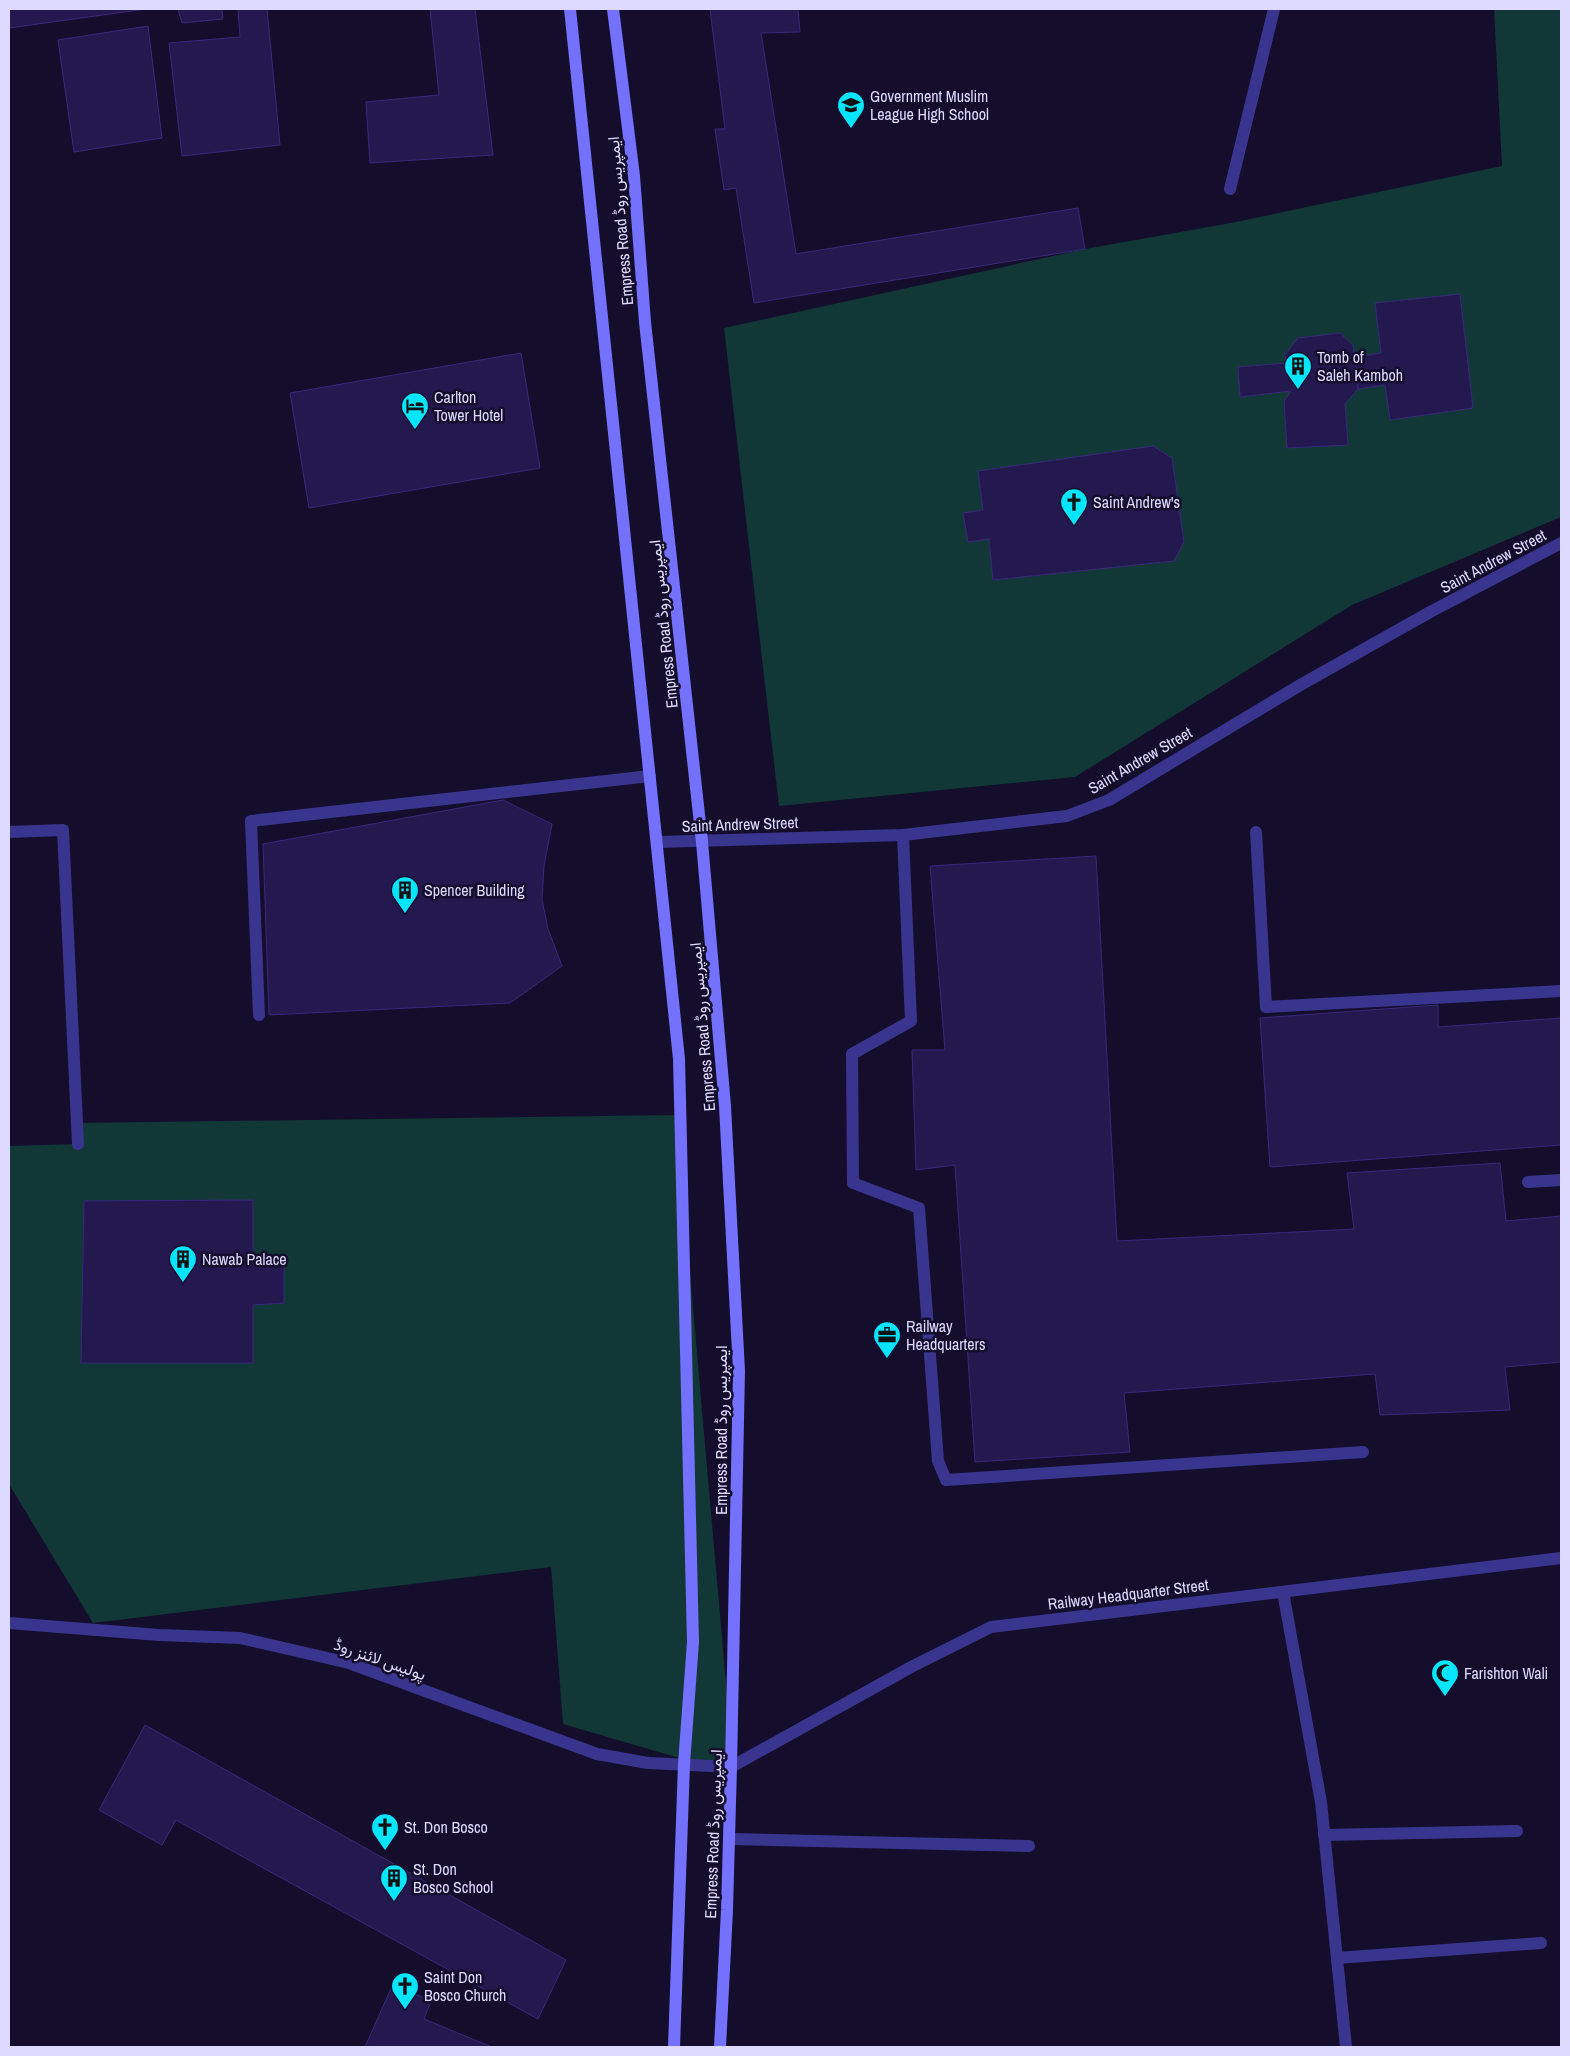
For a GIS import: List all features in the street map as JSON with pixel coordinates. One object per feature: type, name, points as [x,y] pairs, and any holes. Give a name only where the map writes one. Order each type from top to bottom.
[{"type":"main road","name":"Empress Road ایمپریس روڈ","points":[[570,9],[679,1059],[693,1642],[684,1764],[674,2047]]},
{"type":"main road","name":"Empress Road ایمپریس روڈ","points":[[613,9],[634,176],[646,322],[702,842],[725,1106],[739,1371],[729,1839],[720,2047]]},
{"type":"street","points":[[1230,189],[1274,9]]},
{"type":"street","name":"Saint Andrew Street","points":[[656,842],[903,835],[1067,816],[1109,800],[1302,684],[1432,611],[1561,543]]},
{"type":"street","points":[[259,1015],[251,821],[650,776]]},
{"type":"street","points":[[9,832],[63,830],[78,1144]]},
{"type":"street","points":[[1256,832],[1266,1007],[1561,991]]},
{"type":"street","points":[[903,835],[911,1021],[852,1054],[853,1183],[919,1208],[938,1460],[946,1480],[1363,1452]]},
{"type":"street","points":[[1528,1182],[1561,1180]]},
{"type":"street","name":"Railway Headquarter Street","points":[[731,1767],[913,1666],[991,1626],[1561,1558]]},
{"type":"street","points":[[1283,1592],[1321,1802],[1346,2047]]},
{"type":"street","name":"پولیس لائنز روڈ","points":[[9,1623],[160,1635],[240,1638],[349,1663],[597,1754],[648,1763],[731,1767]]},
{"type":"street","points":[[1324,1835],[1517,1831]]},
{"type":"street","points":[[729,1839],[1029,1846]]},
{"type":"street","points":[[1337,1958],[1541,1943]]},
{"type":"green space","points":[[1494,9],[1561,9],[1561,517],[1352,605],[1075,777],[779,806],[724,328],[1085,249],[1231,223],[1502,166]]},
{"type":"green space","points":[[676,1115],[734,1774],[563,1724],[551,1567],[93,1623],[9,1484],[9,1146],[77,1144],[77,1123]]},
{"type":"building","points":[[9,9],[146,9],[9,28]]},
{"type":"building","points":[[178,9],[222,9],[223,19],[182,23]]},
{"type":"building","points":[[238,9],[267,9],[280,145],[182,156],[169,43],[240,37]]},
{"type":"building","points":[[430,9],[475,9],[493,155],[370,163],[366,102],[439,95]]},
{"type":"building","points":[[710,9],[798,9],[800,32],[761,33],[796,254],[1078,208],[1085,249],[754,303],[736,188],[724,190],[715,129],[725,129]]},
{"type":"building","points":[[148,26],[162,138],[74,152],[58,40]]},
{"type":"building","points":[[1460,294],[1473,408],[1390,420],[1385,385],[1358,389],[1355,357],[1381,353],[1375,303]]},
{"type":"building","name":"Tomb of Saleh Kamboh","points":[[1340,333],[1353,345],[1358,389],[1345,404],[1348,445],[1287,448],[1284,401],[1291,391],[1240,397],[1238,367],[1286,363],[1285,355],[1298,338]]},
{"type":"building","name":"Carlton Tower Hotel","points":[[521,353],[540,468],[309,508],[290,393]]},
{"type":"building","name":"Saint Andrew's","points":[[1153,446],[1172,458],[1184,542],[1174,561],[993,580],[989,539],[968,542],[963,513],[983,510],[978,471]]},
{"type":"building","name":"Spencer Building","points":[[503,800],[552,824],[544,866],[542,900],[548,929],[562,966],[510,1003],[269,1015],[263,844]]},
{"type":"building","points":[[1096,856],[1117,1241],[1354,1229],[1347,1173],[1500,1163],[1506,1221],[1561,1216],[1561,1362],[1505,1367],[1510,1410],[1380,1415],[1375,1374],[1124,1393],[1130,1452],[975,1462],[955,1165],[916,1170],[912,1050],[945,1050],[930,866]]},
{"type":"building","points":[[1438,1005],[1438,1027],[1561,1018],[1561,1145],[1270,1167],[1260,1018]]},
{"type":"building","name":"Nawab Palace","points":[[253,1200],[253,1263],[284,1263],[284,1303],[253,1305],[253,1363],[81,1363],[84,1201]]},
{"type":"building","name":"St. Don Bosco School","points":[[145,1725],[566,1960],[538,2019],[176,1820],[162,1845],[99,1810]]},
{"type":"building","name":"Saint Don Bosco Church","points":[[393,1984],[431,2001],[424,2019],[492,2047],[365,2047]]},
{"type":"place","name":"Government Muslim League High School","points":[[851,129]]},
{"type":"place","name":"Tomb of Saleh Kamboh","points":[[1298,390]]},
{"type":"place","name":"Carlton Tower Hotel","points":[[415,430]]},
{"type":"place","name":"Saint Andrew's","points":[[1074,526]]},
{"type":"place","name":"Spencer Building","points":[[405,914]]},
{"type":"place","name":"Nawab Palace","points":[[183,1283]]},
{"type":"place","name":"Railway Headquarters","points":[[887,1359]]},
{"type":"place","name":"Farishton Wali","points":[[1445,1697]]},
{"type":"place","name":"St. Don Bosco","points":[[385,1851]]},
{"type":"place","name":"St. Don Bosco School","points":[[394,1902]]},
{"type":"place","name":"Saint Don Bosco Church","points":[[405,2010]]}]
